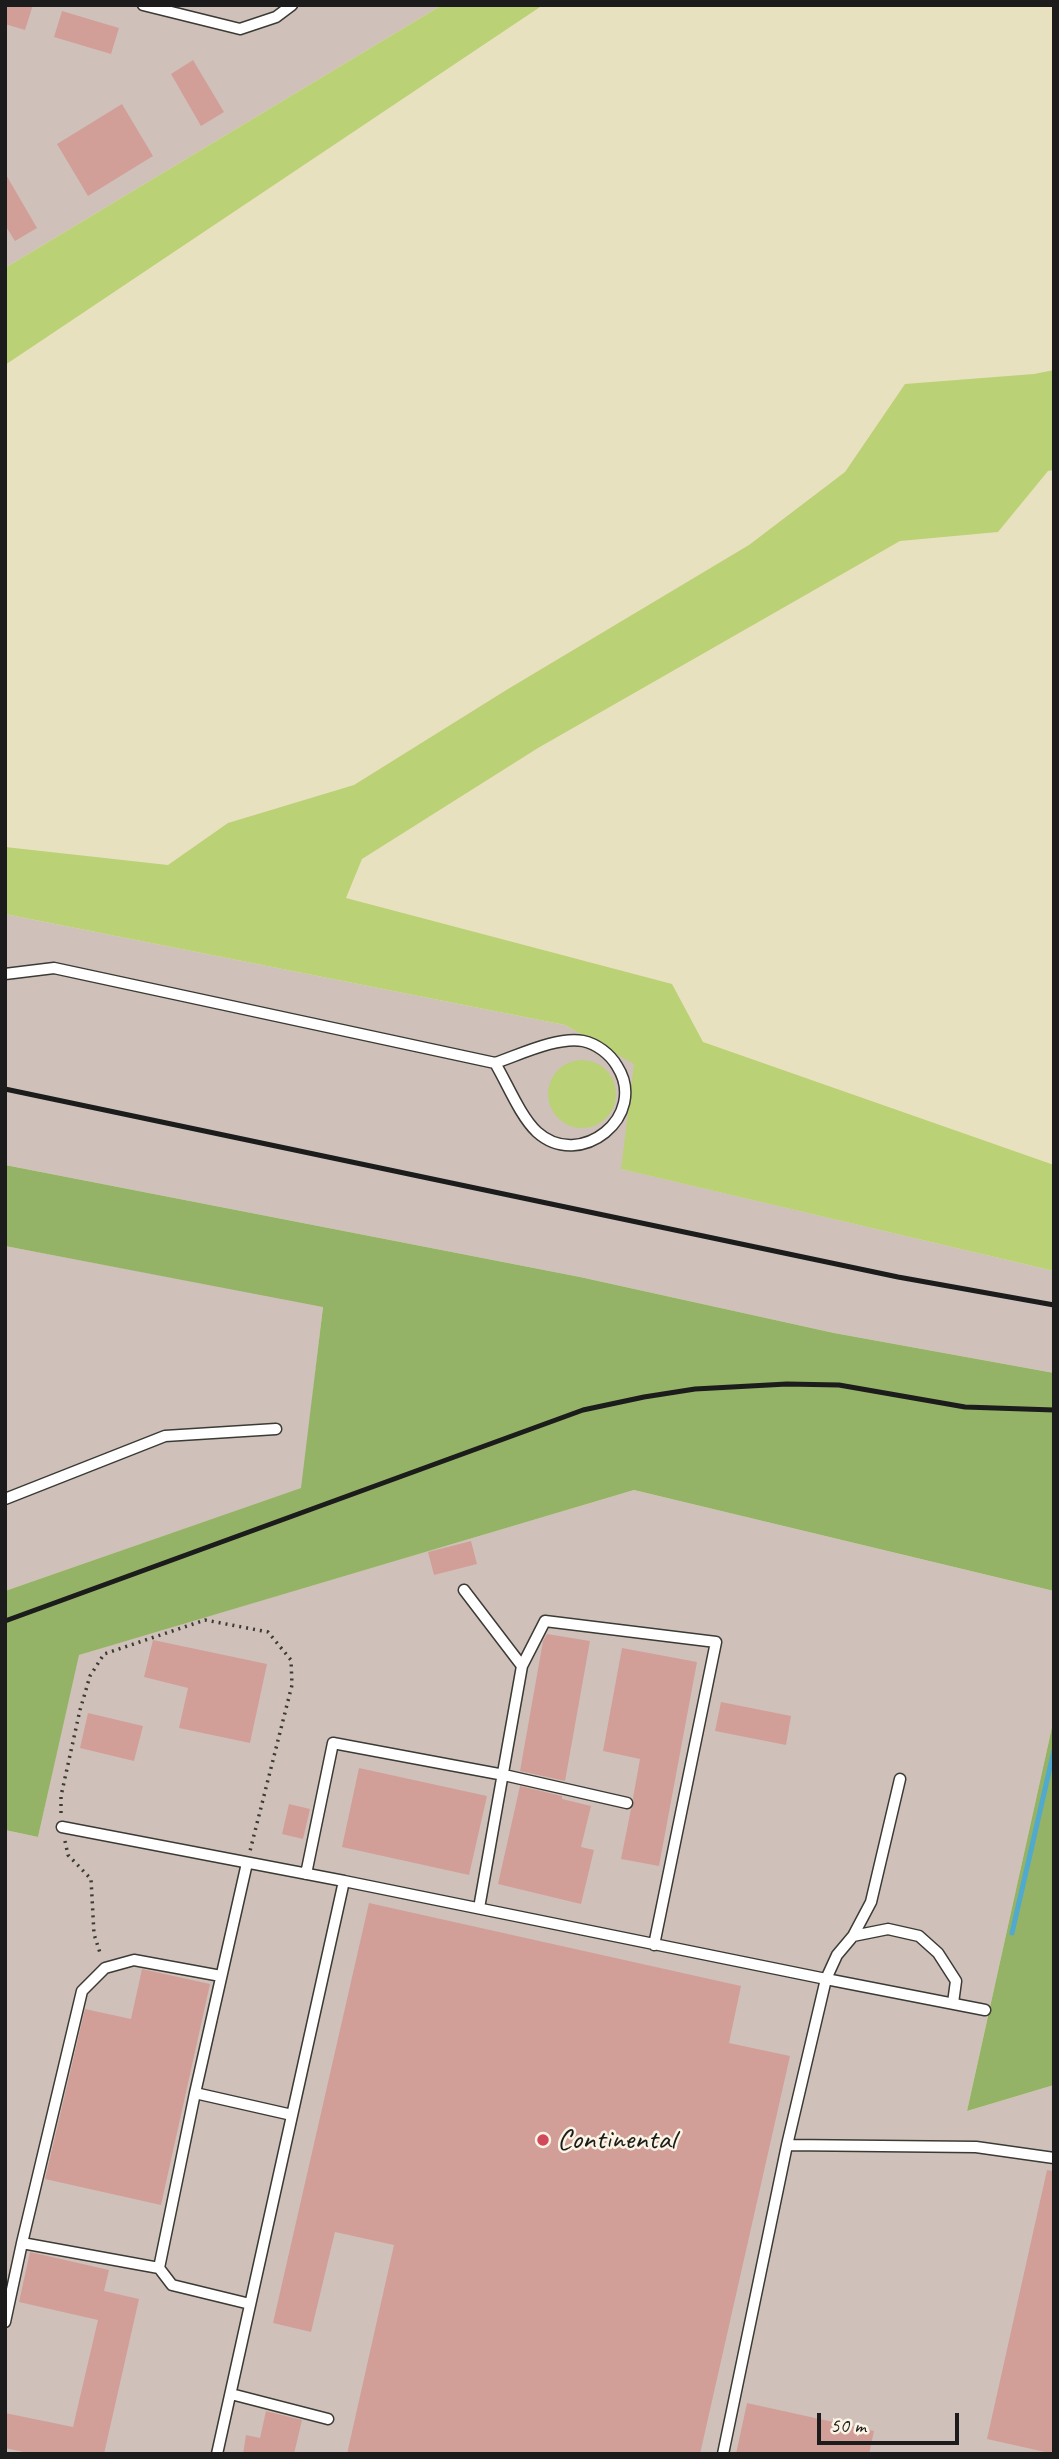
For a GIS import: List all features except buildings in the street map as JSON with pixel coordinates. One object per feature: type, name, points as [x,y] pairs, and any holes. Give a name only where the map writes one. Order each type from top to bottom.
[{"type":"lane","points":[[143,5],[240,29],[275,17],[292,5]]},
{"type":"lane","points":[[5,974],[54,968],[495,1063],[559,1042],[570,1040],[594,1045],[613,1059],[624,1081],[624,1104],[620,1116],[604,1135],[593,1141],[582,1145],[557,1143],[536,1131],[528,1121],[495,1063]]},
{"type":"lane","points":[[5,1499],[165,1436],[276,1429]]},
{"type":"lane","points":[[464,1590],[522,1666]]},
{"type":"lane","points":[[479,1908],[522,1666],[545,1621],[716,1642],[654,1945]]},
{"type":"lane","points":[[306,1874],[333,1744],[504,1775],[627,1803]]},
{"type":"lane","points":[[723,2454],[826,1979],[836,1955],[853,1936],[871,1902],[900,1779]]},
{"type":"lane","points":[[62,1827],[985,2010]]},
{"type":"lane","points":[[159,2268],[247,1863]]},
{"type":"lane","points":[[218,2454],[344,1881]]},
{"type":"lane","points":[[853,1936],[888,1929],[919,1936],[939,1953],[956,1981],[953,2003]]},
{"type":"lane","points":[[5,2322],[82,1991],[105,1968],[134,1960],[221,1976]]},
{"type":"lane","points":[[195,2093],[292,2115]]},
{"type":"lane","points":[[788,2145],[976,2147],[1054,2158]]},
{"type":"lane","points":[[22,2243],[159,2268],[172,2285],[250,2304]]},
{"type":"lane","points":[[231,2394],[328,2419]]},
{"type":"path","points":[[105,1968],[94,1934],[91,1879],[68,1854],[62,1827],[61,1796],[90,1676],[104,1654],[205,1620],[268,1632],[291,1660],[292,1685],[247,1863]]},
{"type":"shaded area","points":[[5,5],[442,5],[5,268]]},
{"type":"shaded area","points":[[5,914],[565,1025],[635,1063],[622,1169],[1054,1271],[1054,1373],[834,1333],[580,1277],[5,1165]]},
{"type":"shaded area","points":[[5,1246],[323,1306],[302,1488],[5,1591]]},
{"type":"shaded area","points":[[634,1490],[1054,1591],[1054,1718],[967,2111],[1054,2085],[1054,2454],[5,2454],[5,1830],[38,1837],[78,1655]]},
{"type":"green space","points":[[442,5],[543,5],[5,365],[5,268]]},
{"type":"green space","points":[[1054,370],[1054,470],[1048,471],[998,532],[900,541],[538,748],[362,859],[346,898],[672,984],[703,1042],[1054,1165],[1054,1271],[621,1169],[634,1064],[565,1025],[5,914],[5,847],[168,865],[228,823],[354,785],[749,545],[845,472],[905,384],[1034,374]]},
{"type":"green space","points":[[575,1060],[589,1060],[601,1065],[611,1075],[616,1094],[611,1113],[601,1123],[589,1128],[575,1128],[563,1123],[553,1113],[548,1101],[548,1087],[553,1075],[563,1065]]},
{"type":"green space","points":[[5,1165],[580,1277],[834,1333],[1054,1373],[1054,1591],[634,1490],[79,1655],[38,1837],[5,1830],[5,1591],[301,1488],[323,1307],[5,1246]]},
{"type":"green space","points":[[1054,1718],[1054,2085],[967,2111]]},
{"type":"waterway","points":[[1012,1933],[1054,1750]]},
{"type":"railway","points":[[5,1089],[898,1277],[1054,1305]]},
{"type":"railway","points":[[5,1621],[583,1410],[644,1397],[695,1389],[787,1384],[839,1385],[965,1407],[1054,1410]]},
{"type":"place","name":"Continental","points":[[543,2140]]}]
